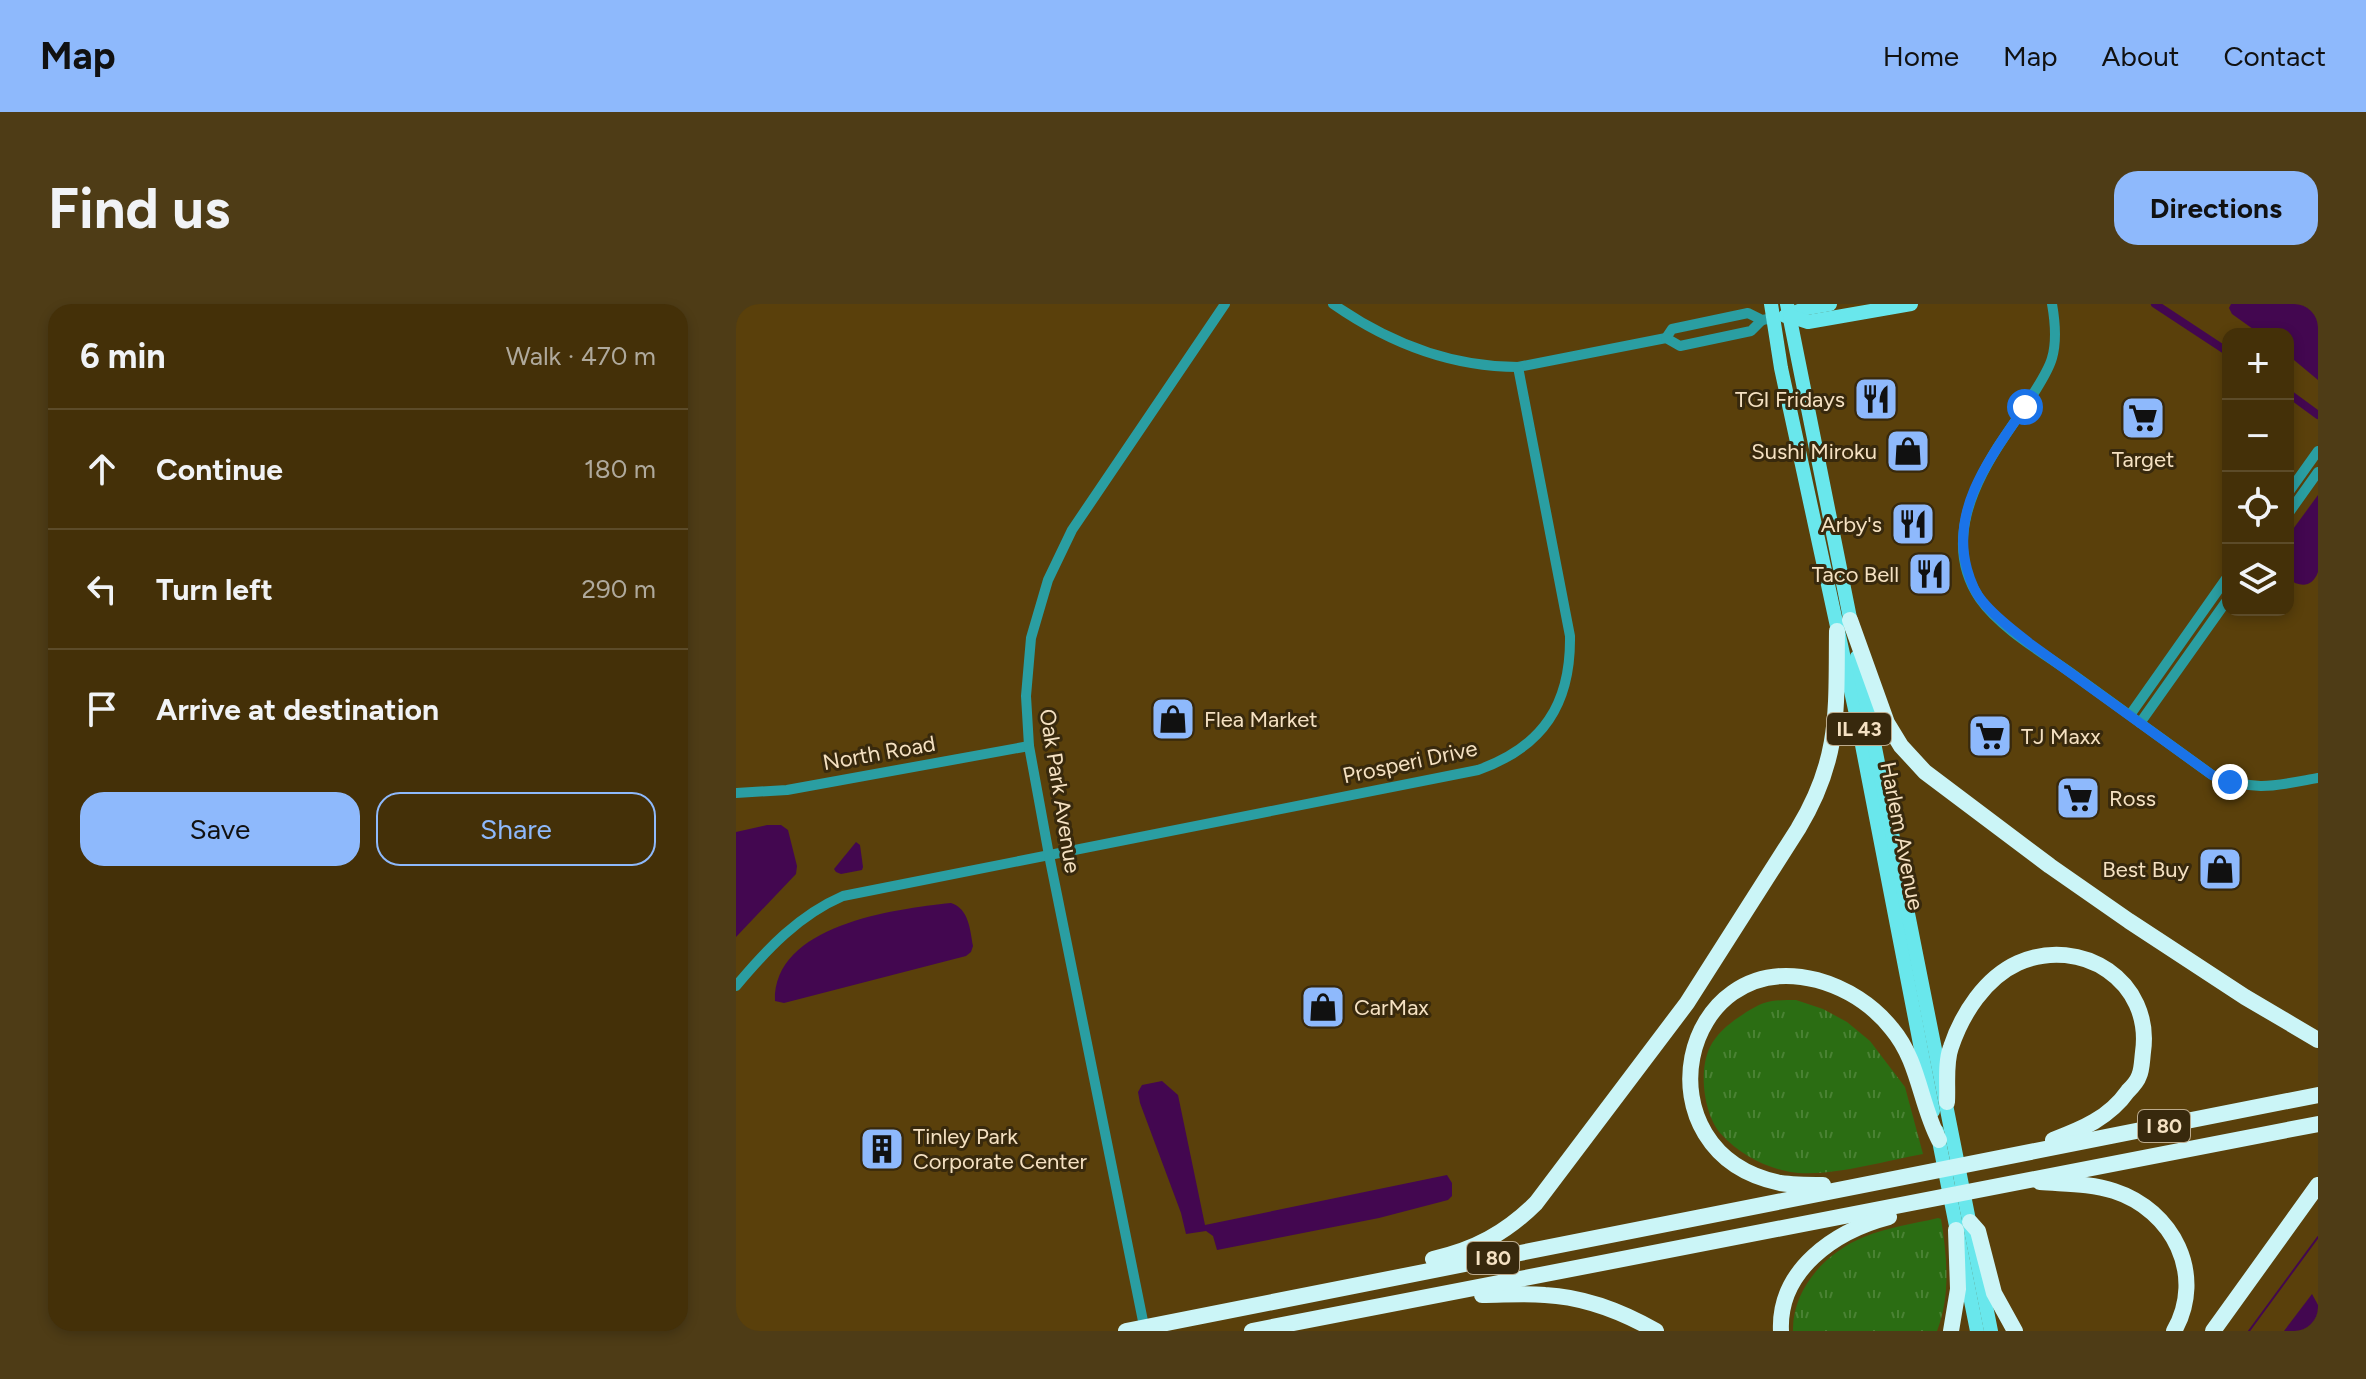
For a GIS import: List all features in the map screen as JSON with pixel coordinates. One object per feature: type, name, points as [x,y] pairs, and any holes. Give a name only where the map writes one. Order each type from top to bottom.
[{"type":"highway","points":[[1850,620],[1887,723],[1901,746],[1925,772],[2129,921],[2245,997],[2318,1040]]},
{"type":"highway","points":[[1152,1328],[1236,1301],[1456,1254],[1507,1230],[1536,1203],[1687,1003],[1813,803],[1833,743],[1837,631]]},
{"type":"highway","points":[[1947,1102],[1950,1050],[1969,1008],[1994,978],[2016,964],[2042,955],[2058,954],[2092,961],[2122,982],[2135,996],[2142,1017],[2145,1038],[2140,1076],[2119,1105],[2088,1127],[2011,1156]]},
{"type":"highway","points":[[1860,1186],[1801,1185],[1761,1177],[1732,1161],[1704,1131],[1691,1096],[1689,1074],[1693,1051],[1708,1018],[1742,988],[1777,977],[1810,978],[1834,985],[1872,1008],[1897,1035],[1908,1054],[1915,1068],[1929,1120],[1946,1139]]},
{"type":"highway","name":"I 80","points":[[1126,1331],[2318,1095]]},
{"type":"highway","name":"I 80","points":[[1252,1331],[2318,1124]]},
{"type":"highway","points":[[2018,1181],[2101,1187],[2123,1194],[2150,1210],[2169,1230],[2185,1264],[2187,1300],[2174,1331]]},
{"type":"highway","points":[[2213,1331],[2318,1185]]},
{"type":"highway","points":[[1781,1331],[1781,1314],[1787,1292],[1802,1268],[1822,1248],[1864,1224],[1920,1209],[1933,1199]]},
{"type":"highway","points":[[1951,1331],[1957,1310],[1961,1226],[1978,1231],[1994,1293],[2015,1331]]},
{"type":"highway","points":[[1453,1294],[1571,1298],[1608,1308],[1656,1331]]},
{"type":"main road","points":[[1769,314],[1830,304]]},
{"type":"main road","points":[[1788,310],[1808,322],[1911,304]]},
{"type":"main road","name":"Harlem Avenue","points":[[1788,310],[1947,1102],[1946,1139]]},
{"type":"main road","name":"Harlem Avenue","points":[[1769,314],[1946,1139],[1977,1331]]},
{"type":"main road","name":"Harlem Avenue","points":[[1961,1226],[1991,1331]]},
{"type":"street","name":"Oak Park Avenue","points":[[1152,1328],[1139,1301],[1049,855],[1029,746],[1026,696],[1031,638],[1048,580],[1072,530],[1225,304]]},
{"type":"street","points":[[1333,304],[1381,333],[1429,353],[1465,362],[1518,367],[1666,338],[1680,346],[1751,331],[1769,314]]},
{"type":"street","points":[[2052,304],[2055,323],[2052,360],[1990,458],[1968,502],[1962,552],[1981,600],[2005,624],[2212,775],[2241,785],[2269,787],[2318,778]]},
{"type":"street","points":[[1666,338],[1672,329],[1748,313],[1769,314]]},
{"type":"street","name":"Prosperi Drive","points":[[736,986],[795,923],[843,896],[1478,770],[1499,763],[1534,737],[1560,701],[1568,679],[1570,636],[1518,367]]},
{"type":"street","points":[[2294,485],[2318,451]]},
{"type":"street","points":[[2294,506],[2318,472]]},
{"type":"street","points":[[2130,715],[2222,585]]},
{"type":"street","points":[[2140,723],[2222,607]]},
{"type":"street","name":"North Road","points":[[736,793],[787,790],[1029,746]]},
{"type":"green space","points":[[1796,1000],[1823,1009],[1847,1022],[1870,1041],[1905,1087],[1923,1154],[1838,1171],[1790,1172],[1752,1159],[1721,1134],[1710,1116],[1704,1080],[1706,1057],[1715,1038],[1739,1017],[1763,1003]]},
{"type":"green space","points":[[1941,1219],[1943,1233],[1946,1275],[1944,1303],[1937,1331],[1793,1331],[1798,1301],[1805,1287],[1837,1252],[1873,1234]]},
{"type":"shaded area","points":[[2231,304],[2318,304],[2318,380],[2294,360],[2294,328],[2252,328],[2232,314]]},
{"type":"shaded area","points":[[2318,495],[2318,572],[2312,581],[2301,585],[2294,582],[2294,528]]},
{"type":"shaded area","points":[[781,825],[788,830],[797,866],[796,874],[736,937],[736,832]]},
{"type":"shaded area","points":[[856,842],[860,845],[862,870],[836,872],[834,869]]},
{"type":"shaded area","points":[[951,903],[962,910],[969,927],[973,946],[966,956],[784,1003],[775,1001],[780,975],[794,954],[815,938],[870,917]]},
{"type":"shaded area","points":[[1162,1081],[1178,1095],[1205,1225],[1447,1175],[1452,1183],[1452,1196],[1448,1200],[1379,1218],[1217,1250],[1213,1236],[1206,1231],[1186,1234],[1140,1103],[1138,1092],[1142,1085]]},
{"type":"shaded area","points":[[2312,1294],[2318,1305],[2318,1331],[2284,1331]]},
{"type":"waterway","points":[[2155,304],[2222,348]]},
{"type":"waterway","points":[[2294,397],[2318,415]]},
{"type":"waterway","points":[[2249,1331],[2318,1237]]},
{"type":"place","name":"TGI Fridays","points":[[1876,399]]},
{"type":"place","name":"Target","points":[[2143,418]]},
{"type":"place","name":"Sushi Miroku","points":[[1908,451]]},
{"type":"place","name":"Arby's","points":[[1913,524]]},
{"type":"place","name":"Taco Bell","points":[[1930,574]]},
{"type":"place","name":"Flea Market","points":[[1173,719]]},
{"type":"place","name":"TJ Maxx","points":[[1990,736]]},
{"type":"place","name":"Ross","points":[[2078,798]]},
{"type":"place","name":"Best Buy","points":[[2220,869]]},
{"type":"place","name":"CarMax","points":[[1323,1007]]},
{"type":"place","name":"Tinley Park Corporate Center","points":[[882,1149]]},
{"type":"route","points":[[2025,407],[1990,458],[1968,502],[1962,552],[1975,590],[2005,624],[2029,643],[2212,775],[2230,782]]}]
